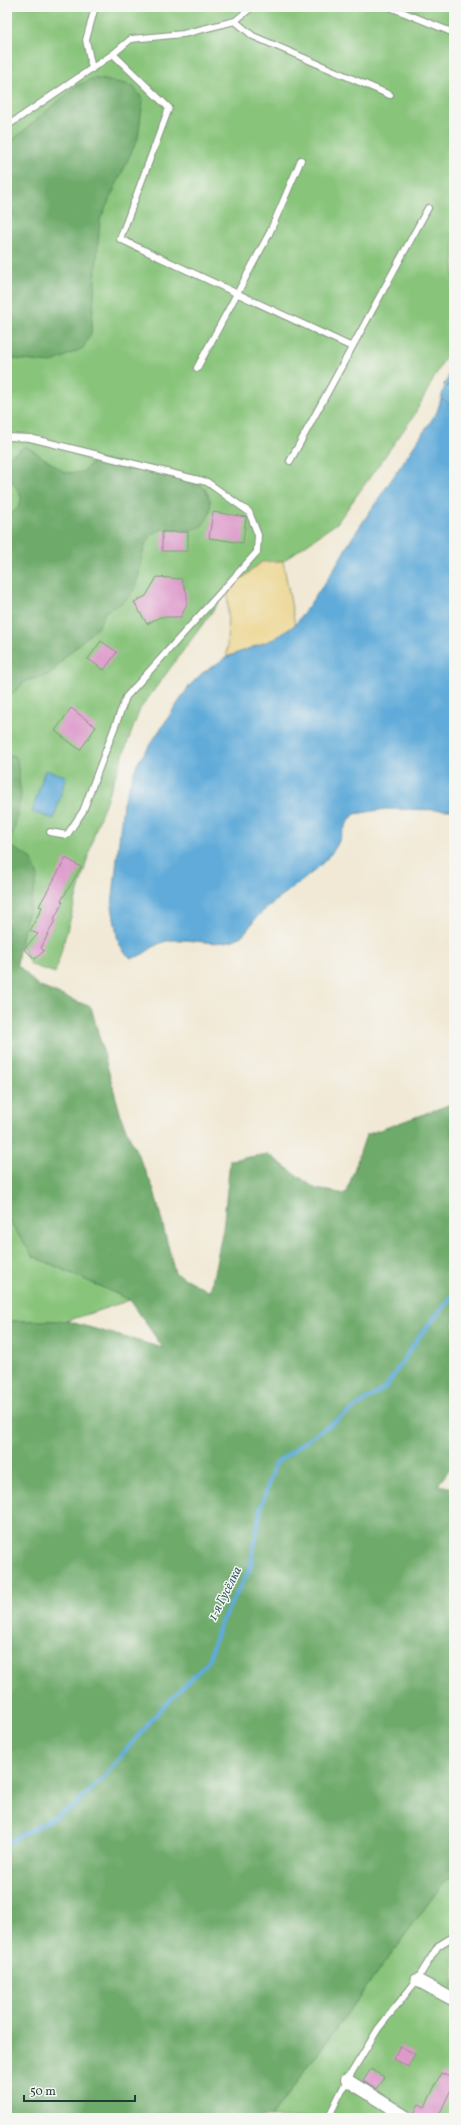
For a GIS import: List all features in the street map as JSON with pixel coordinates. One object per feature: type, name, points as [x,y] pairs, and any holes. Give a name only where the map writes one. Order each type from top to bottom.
[{"type":"street","points":[[417,1980],[454,2000]]},
{"type":"street","points":[[347,2080],[408,2118]]},
{"type":"lane","points":[[92,69],[86,40],[95,7]]},
{"type":"lane","points":[[7,126],[92,69],[131,39],[183,34],[235,21],[252,7]]},
{"type":"lane","points":[[390,7],[454,33]]},
{"type":"lane","points":[[235,21],[253,36],[390,95]]},
{"type":"lane","points":[[113,54],[169,108],[120,239],[352,347]]},
{"type":"lane","points":[[197,368],[268,234],[301,160]]},
{"type":"lane","points":[[290,461],[428,208]]},
{"type":"lane","points":[[7,437],[30,438],[207,482],[249,512],[258,535],[256,552],[126,698],[83,811],[67,835],[50,832]]},
{"type":"lane","points":[[328,2118],[347,2080],[378,2029],[417,1980],[438,1946],[454,1936]]},
{"type":"path","points":[[446,382],[454,386]]},
{"type":"path","points":[[442,399],[454,407]]},
{"type":"green space","points":[[7,7],[454,7],[454,341],[413,417],[337,523],[283,561],[262,562],[228,590],[140,709],[96,828],[55,973],[31,965],[20,944],[7,936]]},
{"type":"green space","points":[[94,78],[132,85],[143,100],[138,138],[100,220],[91,334],[83,348],[51,363],[15,359],[7,353],[7,145],[76,86]]},
{"type":"green space","points":[[26,446],[66,473],[83,472],[95,459],[158,469],[183,476],[199,483],[202,486],[208,494],[211,508],[208,518],[200,527],[189,530],[163,529],[153,534],[144,549],[136,585],[127,599],[105,612],[99,626],[64,658],[51,674],[26,681],[12,694],[7,694],[7,517],[16,510],[21,499],[20,494],[10,478],[8,471],[8,457]]},
{"type":"green space","points":[[12,755],[17,758],[21,796],[14,831],[8,845],[31,858],[38,876],[20,944],[17,964],[38,986],[91,1007],[122,1120],[154,1190],[175,1273],[210,1292],[223,1229],[230,1160],[268,1154],[316,1189],[346,1194],[366,1135],[454,1103],[454,1463],[438,1485],[454,1488],[454,1878],[447,1878],[270,2118],[7,2118],[7,1324],[11,1321],[67,1321],[163,1348],[130,1300],[33,1256],[7,1218],[7,757]]},
{"type":"green space","points":[[7,1218],[33,1256],[130,1300],[67,1321],[11,1321],[7,1324]]},
{"type":"green space","points":[[447,1878],[454,1878],[454,2118],[270,2118]]},
{"type":"sand","points":[[283,561],[295,625],[274,639],[227,657],[228,590],[262,562]]},
{"type":"water","points":[[454,363],[454,810],[385,809],[355,814],[347,824],[334,850],[322,863],[269,906],[242,936],[233,940],[215,943],[171,940],[159,944],[140,956],[131,958],[123,951],[118,941],[112,906],[123,803],[137,764],[190,685],[201,674],[227,657],[274,639],[295,625],[329,577],[352,538],[437,412],[446,382]]},
{"type":"water","points":[[45,770],[66,776],[54,819],[32,812]]},
{"type":"building","points":[[213,512],[246,517],[243,543],[209,538]]},
{"type":"building","points":[[162,532],[188,532],[188,551],[162,551]]},
{"type":"building","points":[[157,577],[181,579],[187,593],[187,604],[181,617],[160,617],[147,624],[134,602],[146,596]]},
{"type":"building","points":[[101,641],[117,652],[104,670],[88,659]]},
{"type":"building","points":[[71,708],[96,727],[80,750],[55,731]]},
{"type":"building","points":[[66,858],[81,867],[61,901],[63,902],[41,948],[44,951],[35,959],[24,949],[38,934],[30,931],[42,907],[39,906]]},
{"type":"building","points":[[400,2046],[415,2054],[408,2067],[393,2059]]},
{"type":"building","points":[[371,2069],[384,2077],[376,2089],[363,2081]]},
{"type":"building","points":[[441,2073],[454,2079],[454,2083],[439,2115],[444,2118],[415,2118],[414,2113],[419,2104],[425,2107]]},
{"type":"waterway","name":"1-я Гусёлка","points":[[7,1843],[72,1808],[101,1780],[160,1710],[208,1662],[219,1626],[250,1569],[261,1507],[275,1464],[300,1445],[386,1387],[418,1338],[454,1294]]}]
